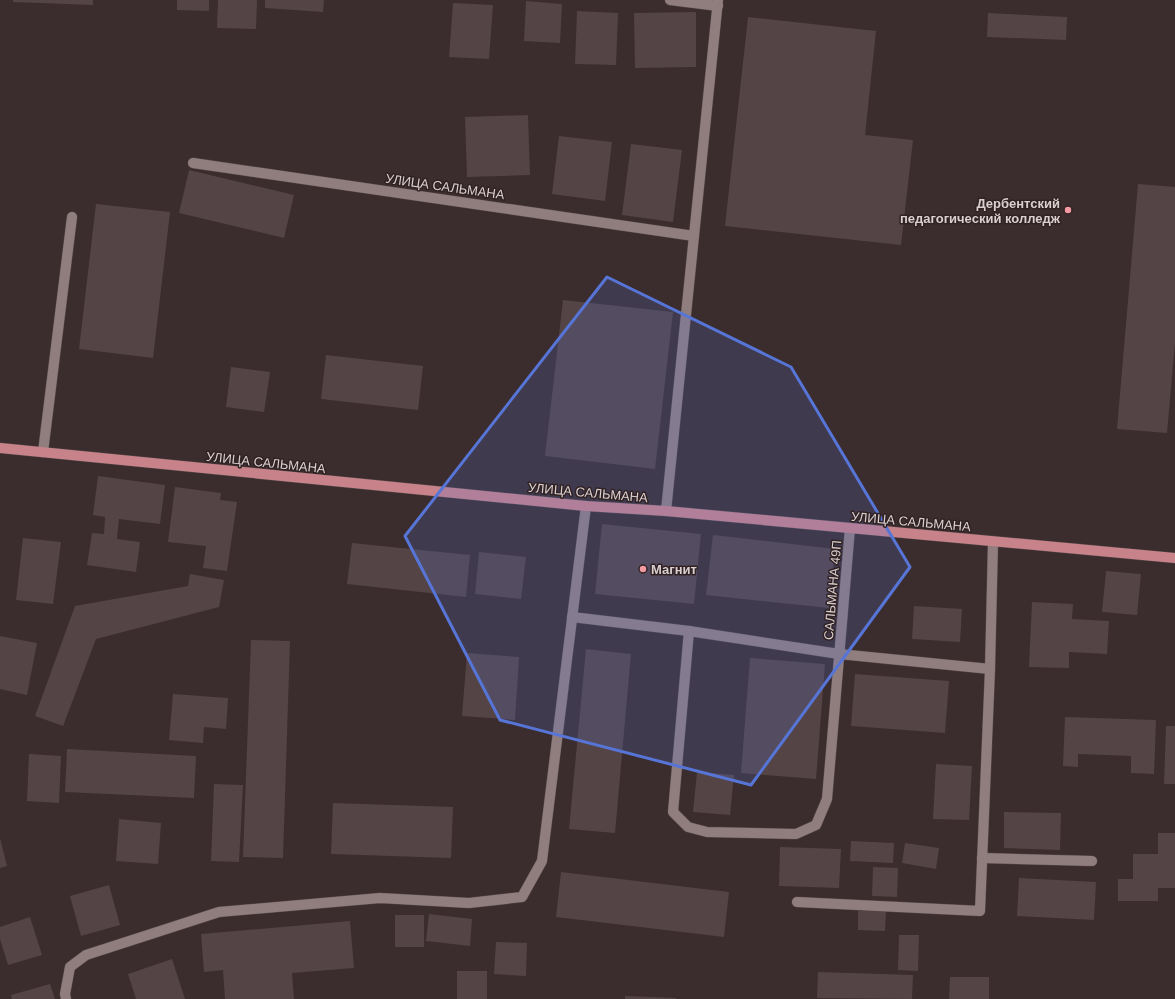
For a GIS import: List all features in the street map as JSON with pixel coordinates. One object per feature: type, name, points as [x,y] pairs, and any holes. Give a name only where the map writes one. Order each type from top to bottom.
[{"type":"main road","name":"УЛИЦА САЛЬМАНА","points":[[0,448],[586,506],[666,511],[1175,558]]},
{"type":"street","points":[[666,511],[718,3],[670,0]]},
{"type":"street","name":"УЛИЦА САЛЬМАНА","points":[[193,163],[694,236]]},
{"type":"street","points":[[43,452],[72,217]]},
{"type":"street","points":[[66,999],[65,994],[70,967],[86,955],[218,912],[380,898],[469,903],[522,897],[542,861],[586,506]]},
{"type":"street","name":"САЛЬМАНА 49П","points":[[689,631],[673,812],[688,827],[707,832],[796,834],[816,825],[827,799],[850,528]]},
{"type":"street","points":[[797,902],[980,911],[990,668],[993,542]]},
{"type":"street","points":[[572,617],[689,631],[839,654],[990,668]]},
{"type":"street","points":[[982,858],[1092,862]]},
{"type":"highlighted area","points":[[607,277],[791,367],[910,567],[751,785],[500,720],[405,536]]},
{"type":"building","points":[[13,0],[93,0],[93,5],[13,2]]},
{"type":"building","points":[[177,0],[209,0],[209,11],[177,10]]},
{"type":"building","points":[[218,0],[257,0],[256,29],[217,28]]},
{"type":"building","points":[[265,0],[324,0],[323,12],[265,8]]},
{"type":"building","points":[[526,1],[562,4],[560,43],[524,41]]},
{"type":"building","points":[[453,3],[493,5],[489,59],[449,57]]},
{"type":"building","points":[[577,11],[618,13],[616,65],[575,64]]},
{"type":"building","points":[[696,12],[696,67],[635,68],[634,13]]},
{"type":"building","points":[[988,13],[1067,17],[1066,40],[987,37]]},
{"type":"building","points":[[748,17],[876,31],[865,135],[913,140],[901,245],[725,226]]},
{"type":"building","points":[[528,115],[530,175],[467,177],[465,117]]},
{"type":"building","points":[[559,136],[612,142],[605,201],[552,194]]},
{"type":"building","points":[[631,144],[682,150],[673,222],[622,215]]},
{"type":"building","points":[[189,170],[294,195],[284,238],[179,213]]},
{"type":"building","points":[[1138,184],[1175,187],[1175,342],[1167,433],[1117,429]]},
{"type":"building","points":[[96,204],[170,212],[153,358],[79,349]]},
{"type":"building","points":[[563,300],[673,312],[655,469],[545,456]]},
{"type":"building","points":[[326,355],[423,366],[418,410],[321,399]]},
{"type":"building","points":[[231,367],[270,372],[264,412],[226,407]]},
{"type":"building","points":[[98,476],[165,485],[160,524],[119,519],[117,539],[140,542],[136,572],[87,565],[92,533],[104,534],[105,517],[93,515]]},
{"type":"building","points":[[175,487],[221,493],[220,500],[237,502],[227,571],[203,568],[206,546],[168,542]]},
{"type":"building","points":[[602,524],[701,534],[694,604],[595,594]]},
{"type":"building","points":[[713,535],[835,549],[829,608],[706,595]]},
{"type":"building","points":[[23,538],[61,542],[53,604],[16,600]]},
{"type":"building","points":[[352,543],[470,555],[466,597],[347,584]]},
{"type":"building","points":[[479,552],[526,557],[521,599],[475,594]]},
{"type":"building","points":[[1106,571],[1141,574],[1137,615],[1102,612]]},
{"type":"building","points":[[190,574],[224,580],[219,607],[96,639],[63,726],[35,716],[75,606],[188,586]]},
{"type":"building","points":[[1032,602],[1073,604],[1072,619],[1109,621],[1107,654],[1069,652],[1069,668],[1029,667]]},
{"type":"building","points":[[914,606],[962,609],[960,642],[912,639]]},
{"type":"building","points":[[0,636],[37,643],[27,695],[0,689]]},
{"type":"building","points":[[251,640],[290,641],[283,858],[243,857]]},
{"type":"building","points":[[586,649],[631,654],[615,833],[569,829]]},
{"type":"building","points":[[467,653],[519,657],[515,720],[462,716]]},
{"type":"building","points":[[750,658],[825,664],[816,779],[741,773]]},
{"type":"building","points":[[855,674],[949,681],[945,733],[851,726]]},
{"type":"building","points":[[173,694],[228,698],[226,729],[204,727],[203,743],[169,740]]},
{"type":"building","points":[[1065,717],[1156,720],[1154,774],[1131,773],[1131,756],[1078,754],[1078,767],[1063,766]]},
{"type":"building","points":[[1166,726],[1175,726],[1175,784],[1164,784]]},
{"type":"building","points":[[67,749],[196,756],[194,798],[65,792]]},
{"type":"building","points":[[29,754],[61,756],[59,803],[27,801]]},
{"type":"building","points":[[936,764],[972,766],[969,820],[933,819]]},
{"type":"building","points":[[697,772],[734,775],[730,815],[693,812]]},
{"type":"building","points":[[214,784],[243,785],[239,862],[211,861]]},
{"type":"building","points":[[333,803],[453,807],[451,858],[331,854]]},
{"type":"building","points":[[1004,812],[1061,813],[1060,850],[1004,848]]},
{"type":"building","points":[[119,819],[161,823],[158,864],[116,861]]},
{"type":"building","points":[[1158,833],[1175,833],[1175,888],[1158,888],[1158,901],[1118,901],[1118,879],[1133,879],[1133,854],[1158,854]]},
{"type":"building","points":[[0,838],[7,866],[0,868]]},
{"type":"building","points":[[851,841],[894,843],[893,863],[850,861]]},
{"type":"building","points":[[905,843],[939,848],[936,869],[902,863]]},
{"type":"building","points":[[780,847],[841,849],[839,888],[779,886]]},
{"type":"building","points":[[873,867],[898,868],[897,897],[872,896]]},
{"type":"building","points":[[561,872],[729,892],[724,937],[556,917]]},
{"type":"building","points":[[1019,878],[1096,882],[1094,920],[1017,916]]},
{"type":"building","points":[[109,885],[120,925],[81,936],[70,896]]},
{"type":"building","points":[[858,911],[886,911],[885,931],[858,930]]},
{"type":"building","points":[[429,914],[472,919],[470,946],[426,941]]},
{"type":"building","points":[[395,915],[424,915],[424,947],[395,947]]},
{"type":"building","points":[[30,917],[42,955],[8,965],[0,939],[0,927]]},
{"type":"building","points":[[350,921],[354,968],[292,973],[294,999],[225,999],[223,970],[204,972],[201,934]]},
{"type":"building","points":[[899,935],[919,935],[918,971],[898,970]]},
{"type":"building","points":[[496,942],[527,943],[526,976],[494,974]]},
{"type":"building","points":[[172,959],[185,999],[136,999],[128,974]]},
{"type":"building","points":[[457,971],[487,971],[487,999],[457,999]]},
{"type":"building","points":[[818,972],[913,975],[912,999],[817,998]]},
{"type":"building","points":[[950,977],[989,977],[989,999],[949,999]]},
{"type":"building","points":[[50,984],[55,999],[12,999],[11,995]]},
{"type":"building","points":[[625,996],[676,998],[676,999],[625,999]]},
{"type":"place","name":"Дербентский педагогический колледж","points":[[1068,210]]},
{"type":"place","name":"Магнит","points":[[643,569]]}]
